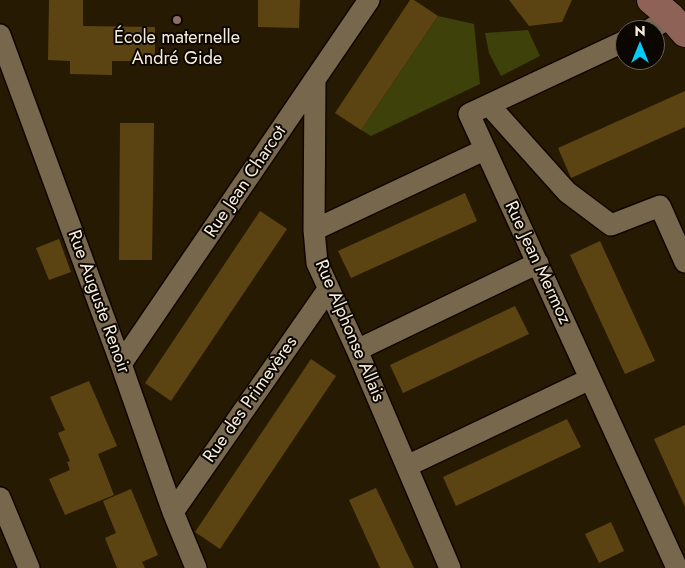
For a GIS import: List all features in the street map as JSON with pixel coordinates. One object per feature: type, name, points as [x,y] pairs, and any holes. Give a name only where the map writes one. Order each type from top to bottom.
[{"type":"street","name":"Rue Jean Charcot","points":[[122,364],[370,0]]},
{"type":"street","points":[[651,0],[668,27]]},
{"type":"street","name":"Rue Auguste Renoir","points":[[0,35],[122,364],[173,512],[196,568]]},
{"type":"street","name":"Rue Jean Mermoz","points":[[615,46],[469,114],[677,568]]},
{"type":"street","name":"Rue Alphonse Allais","points":[[315,80],[314,230],[316,263],[357,350],[450,568]]},
{"type":"street","points":[[489,105],[567,192],[611,225],[660,206],[685,262]]},
{"type":"street","points":[[314,230],[484,150]]},
{"type":"street","points":[[357,350],[538,263]]},
{"type":"street","name":"Rue des Primevères","points":[[173,512],[329,288]]},
{"type":"street","points":[[407,466],[590,379]]},
{"type":"street","points":[[0,498],[29,568]]},
{"type":"shaded area","points":[[438,16],[474,24],[480,84],[371,136],[361,130]]},
{"type":"shaded area","points":[[528,30],[540,56],[501,76],[489,53],[485,33]]},
{"type":"building","points":[[49,0],[83,0],[83,26],[155,27],[155,61],[112,61],[112,75],[70,74],[70,61],[48,60]]},
{"type":"building","points":[[258,0],[300,0],[299,28],[258,27]]},
{"type":"building","points":[[410,0],[414,0],[438,16],[361,130],[335,113]]},
{"type":"building","points":[[509,0],[572,0],[562,22],[529,26]]},
{"type":"building","points":[[685,91],[685,127],[571,178],[558,148]]},
{"type":"building","points":[[120,123],[154,123],[152,260],[119,260]]},
{"type":"building","points":[[465,193],[477,221],[351,278],[338,251]]},
{"type":"building","points":[[260,211],[287,229],[171,401],[145,383]]},
{"type":"building","points":[[59,239],[71,272],[49,280],[36,248]]},
{"type":"building","points":[[600,241],[655,361],[625,374],[570,255]]},
{"type":"building","points":[[515,306],[529,334],[403,393],[390,365]]},
{"type":"building","points":[[311,359],[336,376],[220,549],[195,532]]},
{"type":"building","points":[[89,381],[117,446],[98,454],[114,495],[65,515],[49,479],[70,470],[67,462],[70,461],[58,433],[65,430],[50,397]]},
{"type":"building","points":[[567,419],[581,447],[456,506],[443,477]]},
{"type":"building","points":[[685,425],[685,507],[654,439]]},
{"type":"building","points":[[376,488],[414,568],[380,568],[349,500]]},
{"type":"building","points":[[131,489],[158,555],[142,562],[145,568],[117,568],[105,538],[116,533],[103,501]]},
{"type":"building","points":[[611,522],[624,551],[599,563],[585,534]]},
{"type":"place","name":"École maternelle André Gide","points":[[177,20]]}]
